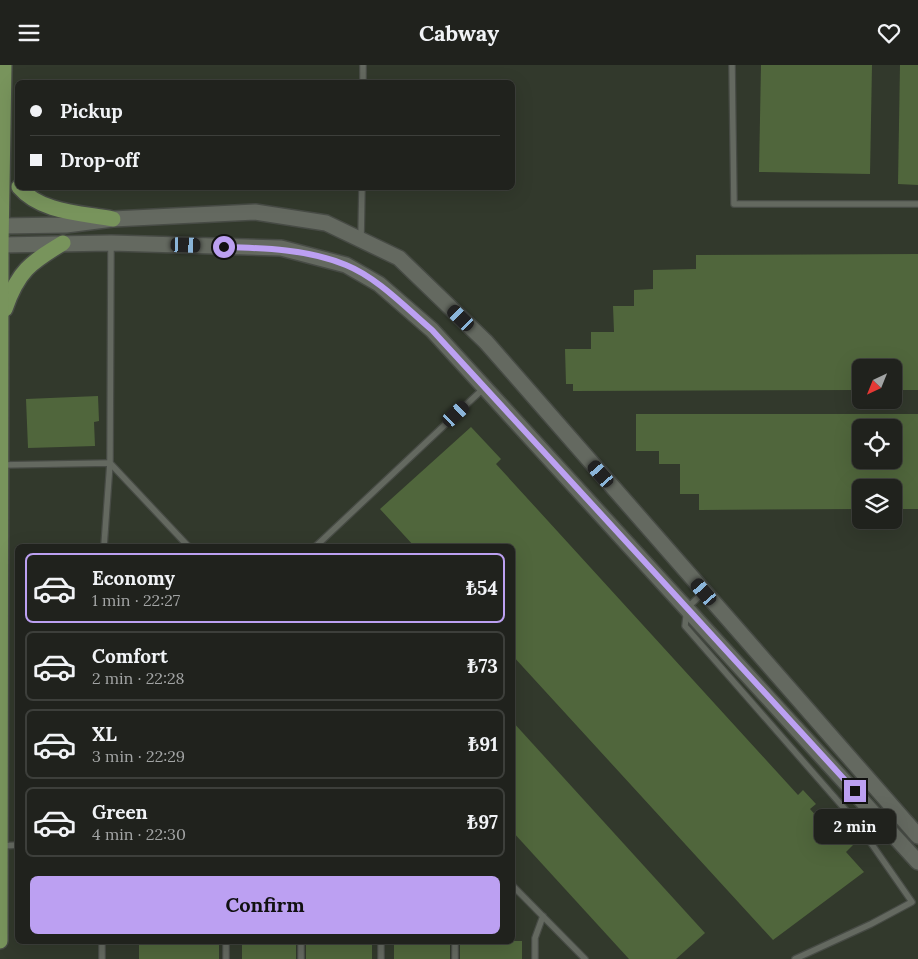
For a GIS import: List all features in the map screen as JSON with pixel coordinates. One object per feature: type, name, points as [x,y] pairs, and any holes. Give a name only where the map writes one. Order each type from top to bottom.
[{"type":"main road","points":[[0,941],[1,226],[4,65]]},
{"type":"main road","points":[[3,170],[15,184]]},
{"type":"main road","points":[[21,190],[27,197],[50,208],[113,219]]},
{"type":"main road","points":[[1,226],[66,225],[113,219],[255,212],[326,223],[399,258],[486,342],[918,837]]},
{"type":"main road","points":[[1,322],[13,285],[26,268],[63,243]]},
{"type":"main road","points":[[1,245],[111,243],[281,248],[346,265],[378,284],[432,330],[918,862]]},
{"type":"lane","points":[[362,80],[363,65]]},
{"type":"lane","points":[[732,65],[734,204],[918,204]]},
{"type":"lane","points":[[361,240],[362,190]]},
{"type":"lane","points":[[104,544],[110,463],[111,243]]},
{"type":"lane","points":[[318,544],[484,388]]},
{"type":"lane","points":[[0,465],[110,463],[186,544]]},
{"type":"lane","points":[[704,592],[687,608],[684,626],[857,823],[918,908]]},
{"type":"lane","points":[[1,845],[15,845]]},
{"type":"lane","points":[[515,888],[584,959]]},
{"type":"lane","points":[[795,959],[871,924],[912,902]]},
{"type":"lane","points":[[534,959],[535,939],[543,916]]},
{"type":"lane","points":[[102,944],[102,959]]},
{"type":"lane","points":[[226,944],[226,959]]},
{"type":"lane","points":[[301,944],[301,959]]},
{"type":"lane","points":[[381,959],[382,944]]},
{"type":"lane","points":[[455,944],[455,959]]},
{"type":"shaded area","points":[[0,65],[918,65],[918,959],[0,959]]},
{"type":"building","points":[[761,65],[872,65],[870,174],[759,172]]},
{"type":"building","points":[[900,65],[918,65],[918,185],[898,184]]},
{"type":"building","points":[[918,254],[918,390],[902,390],[902,359],[852,359],[852,390],[573,391],[573,384],[566,384],[565,349],[591,349],[591,332],[614,332],[613,306],[634,306],[634,290],[653,289],[653,270],[696,269],[696,255]]},
{"type":"building","points":[[98,396],[99,421],[94,422],[95,446],[28,448],[26,399]]},
{"type":"building","points":[[636,414],[918,414],[918,509],[902,509],[902,479],[852,479],[852,509],[699,510],[699,494],[680,494],[680,464],[659,464],[659,451],[636,451]]},
{"type":"building","points":[[471,427],[501,459],[496,464],[798,795],[803,790],[816,804],[810,809],[828,829],[834,824],[853,845],[846,852],[864,872],[773,940],[515,658],[515,544],[412,544],[380,509]]},
{"type":"building","points":[[515,724],[705,933],[676,959],[629,959],[515,834]]},
{"type":"building","points":[[515,941],[522,941],[522,959],[460,959],[460,944],[515,944]]},
{"type":"building","points":[[139,944],[219,944],[219,959],[139,959]]},
{"type":"building","points":[[242,944],[296,944],[296,959],[242,959]]},
{"type":"building","points":[[306,944],[372,944],[372,959],[306,959]]},
{"type":"building","points":[[394,944],[450,944],[450,959],[394,959]]},
{"type":"route","points":[[224,247],[281,248],[346,265],[378,284],[432,330],[855,791]]}]
